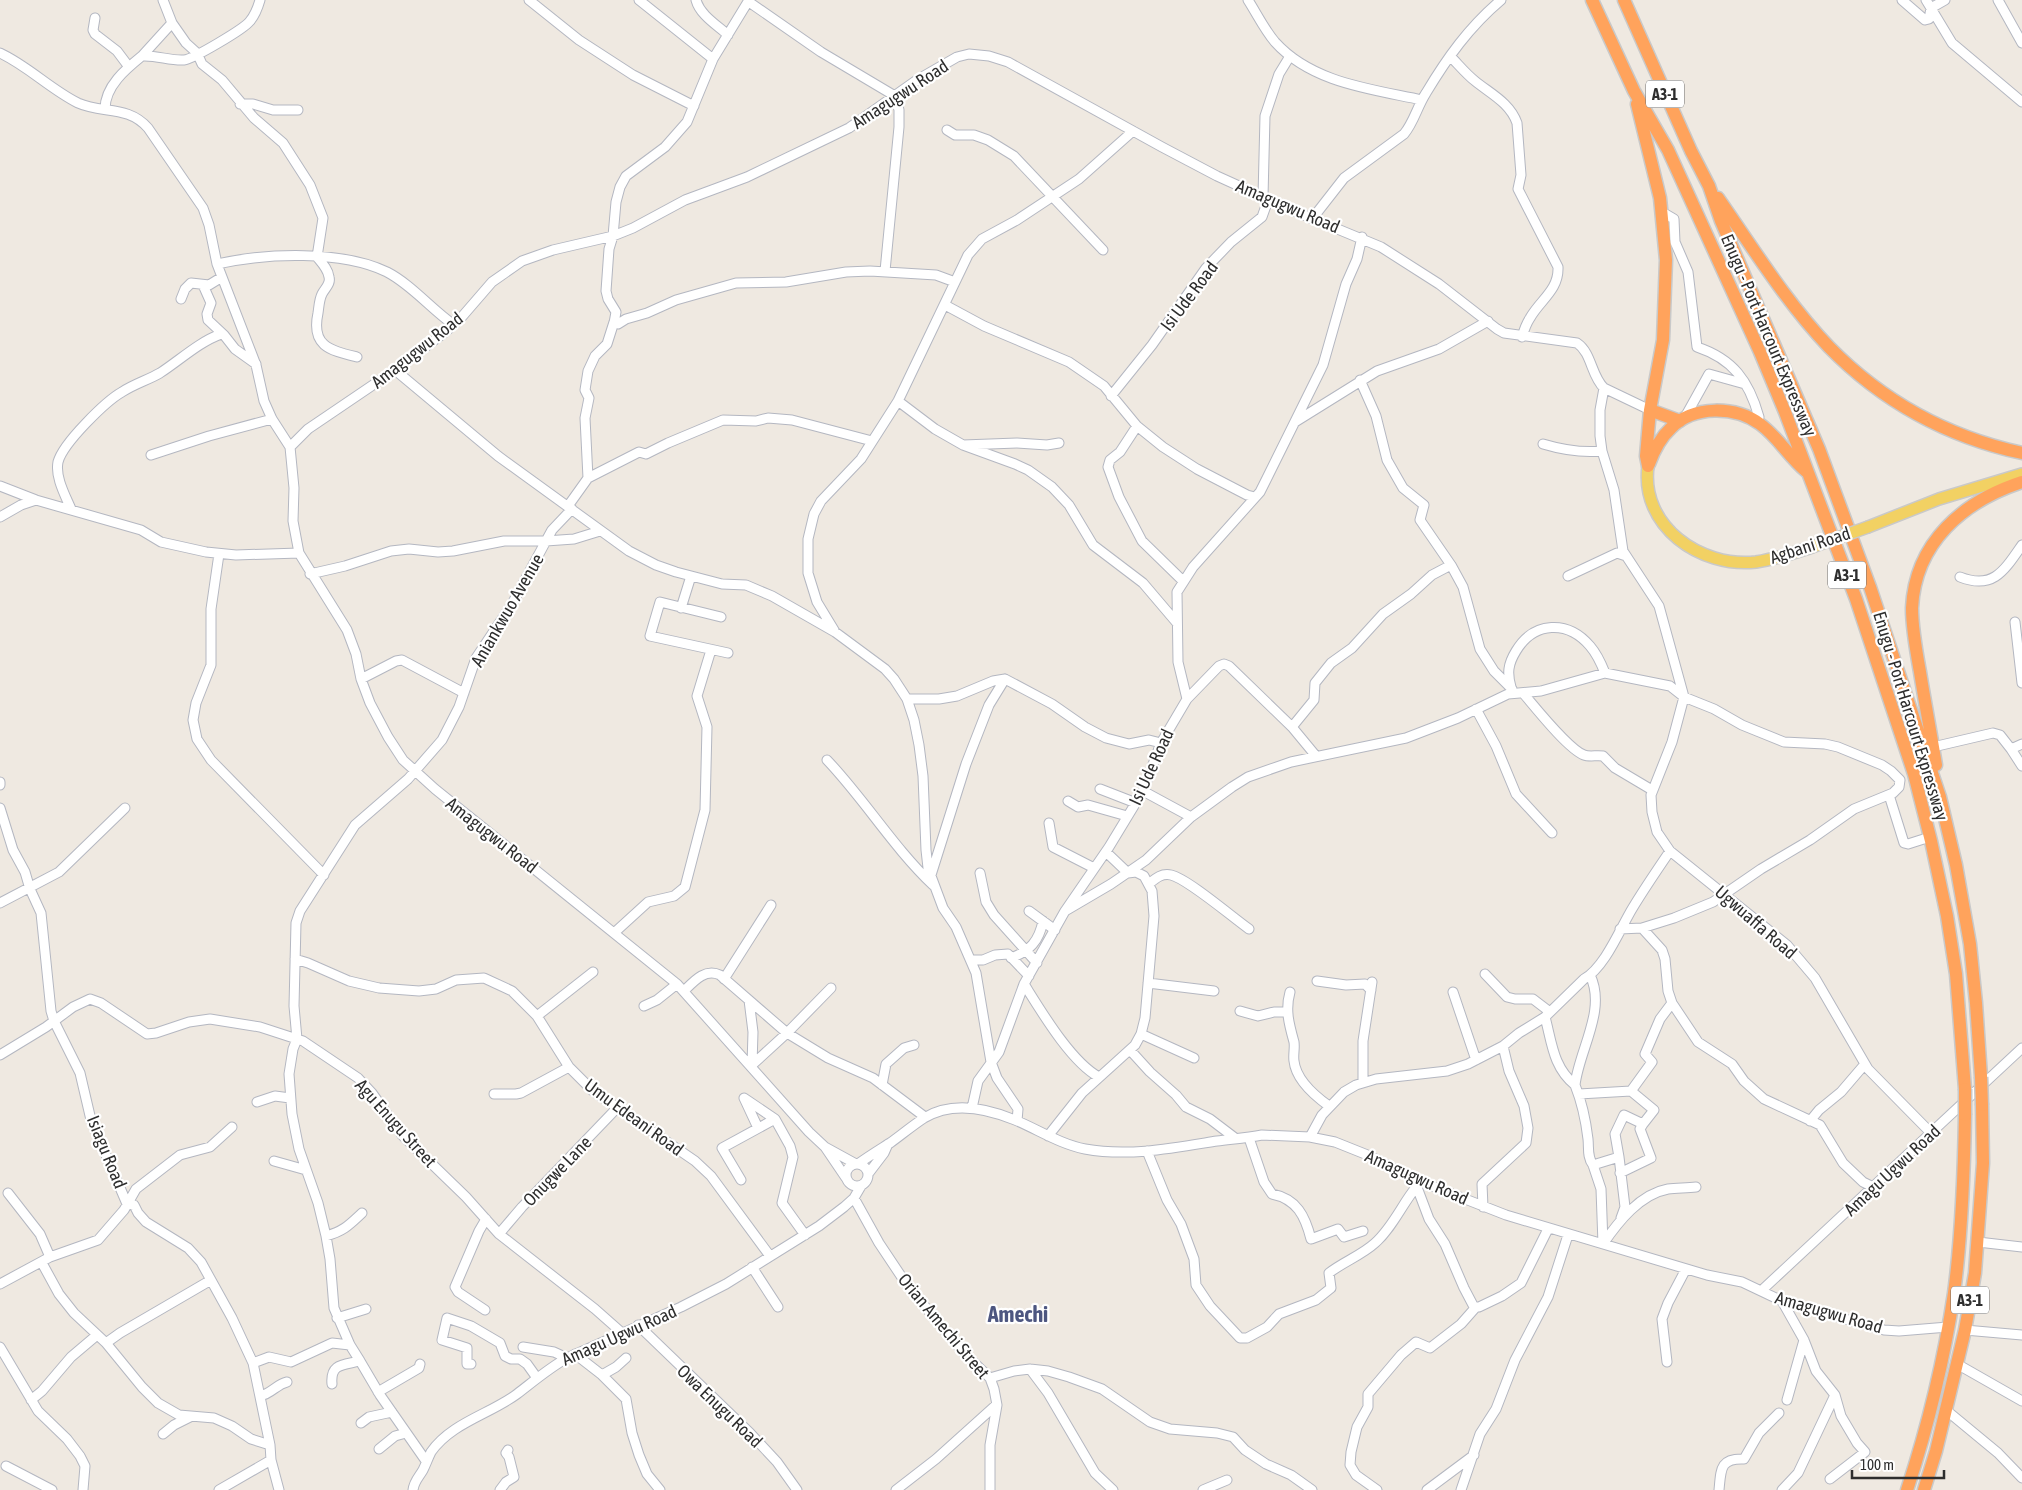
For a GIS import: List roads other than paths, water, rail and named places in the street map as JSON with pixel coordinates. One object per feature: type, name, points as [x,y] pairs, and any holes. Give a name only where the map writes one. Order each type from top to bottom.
[{"type":"highway","name":"Enugu - Port Harcourt Expressway","points":[[1592,0],[1634,91],[1668,150],[1736,298],[1785,412],[1856,599],[1914,774],[1947,916],[1956,974],[1965,1089],[1964,1173],[1954,1293],[1948,1327],[1926,1423],[1907,1490]]},
{"type":"highway","name":"Enugu - Port Harcourt Expressway","points":[[1624,0],[1687,142],[1709,186],[1725,230],[1819,449],[1870,588],[1940,797],[1956,865],[1970,944],[1976,1002],[1981,1077],[1983,1163],[1978,1242],[1965,1330],[1927,1489]]},
{"type":"highway","points":[[1634,91],[1662,212],[1666,260],[1664,340],[1650,410],[1646,456],[1648,466]]},
{"type":"highway","points":[[1709,186],[1797,309],[1851,368],[1878,390],[1929,421],[1962,435],[2022,453]]},
{"type":"highway","points":[[1650,410],[1682,420]]},
{"type":"highway","points":[[1648,466],[1656,446],[1672,426],[1703,412],[1717,410],[1734,412],[1749,417],[1762,426],[1795,462],[1808,472]]},
{"type":"highway","points":[[1940,797],[1913,629],[1914,590],[1921,568],[1938,537],[1962,512],[2022,476]]},
{"type":"main road","name":"Agbani Road","points":[[1648,466],[1647,483],[1652,507],[1669,530],[1681,541],[1700,552],[1720,560],[1755,562],[1785,556],[1812,547],[1939,499],[2022,476]]},
{"type":"street","points":[[163,0],[172,23],[186,43],[198,53],[202,64],[222,80],[240,104],[283,143],[310,185],[323,218],[317,257],[324,265],[330,278],[321,297],[315,331],[325,345],[340,353],[357,357]]},
{"type":"street","points":[[142,56],[185,60],[245,26],[257,10],[260,0]]},
{"type":"street","points":[[529,0],[579,40],[633,76],[694,106]]},
{"type":"street","points":[[639,0],[712,59]]},
{"type":"street","points":[[696,0],[699,8],[705,15],[728,34]]},
{"type":"street","points":[[1248,0],[1270,34],[1290,56],[1316,72],[1339,81],[1422,100]]},
{"type":"street","points":[[1312,219],[1344,178],[1404,134],[1411,125],[1422,100],[1450,56],[1475,24],[1501,0]]},
{"type":"street","points":[[1902,0],[1925,20],[1929,19],[1931,8],[1945,0]]},
{"type":"street","points":[[1926,0],[1952,43],[2022,102]]},
{"type":"street","points":[[1998,0],[2022,44]]},
{"type":"street","points":[[872,441],[792,420],[768,418],[723,420],[646,454],[639,452],[588,478],[585,418],[589,398],[585,390],[588,371],[595,356],[607,344],[616,312],[608,299],[606,291],[609,249],[613,236],[616,202],[622,182],[633,170],[665,147],[690,118],[712,59],[749,1],[821,52],[895,96],[899,110],[899,127],[885,271]]},
{"type":"street","points":[[94,18],[93,30],[95,34],[117,51],[129,67]]},
{"type":"street","points":[[105,109],[106,97],[111,88],[172,23]]},
{"type":"street","name":"Amagugwu Road","points":[[0,53],[24,66],[77,102],[136,116],[148,128],[203,208],[209,225],[217,264],[256,364],[264,400],[272,420],[290,446],[294,488],[293,521],[299,553],[310,574],[347,630],[370,703],[403,760],[415,772],[681,987],[825,1147]]},
{"type":"street","name":"Amagugwu Road","points":[[290,446],[298,437],[395,370],[454,325],[492,282],[522,261],[554,250],[613,236],[640,225],[685,200],[747,177],[849,128],[917,80],[957,57],[969,54],[989,56],[1008,62],[1217,176],[1312,219],[1381,246],[1504,333],[1577,343],[1582,347],[1599,382],[1604,388]]},
{"type":"street","points":[[1266,198],[1264,116],[1279,74],[1290,56]]},
{"type":"street","points":[[1450,56],[1474,80],[1495,95],[1515,117],[1521,175],[1518,190],[1558,267],[1558,276],[1554,286],[1530,318],[1522,336]]},
{"type":"street","points":[[240,104],[253,104],[273,110],[298,110]]},
{"type":"street","points":[[947,130],[955,135],[974,136],[988,140],[1014,156],[1103,250]]},
{"type":"street","points":[[835,632],[817,602],[811,588],[808,573],[809,534],[814,514],[821,502],[861,459],[898,401],[954,282],[968,255],[978,242],[1053,198],[1086,173],[1133,131]]},
{"type":"street","name":"Isi Ude Road","points":[[1111,396],[1152,345],[1206,268],[1231,242],[1262,217],[1266,198]]},
{"type":"street","points":[[1662,212],[1674,219],[1676,242],[1688,272],[1697,347],[1714,353],[1731,365],[1745,384],[1759,417]]},
{"type":"street","points":[[1186,699],[1178,662],[1176,597],[1183,581],[1255,498],[1268,478],[1323,365],[1346,284],[1357,259],[1362,237]]},
{"type":"street","points":[[217,264],[276,255],[351,261],[387,272],[400,280],[438,314],[454,325]]},
{"type":"street","points":[[614,322],[618,324],[626,319],[647,313],[676,300],[736,283],[786,282],[846,272],[885,271],[936,276],[954,282]]},
{"type":"street","points":[[181,299],[188,284],[194,282],[203,285],[212,283],[222,277]]},
{"type":"street","points":[[203,285],[211,303],[207,314],[208,320],[235,349],[256,364]]},
{"type":"street","points":[[944,305],[984,326],[1069,362],[1104,386],[1136,426],[1163,447],[1197,469],[1255,498]]},
{"type":"street","points":[[1294,423],[1377,370],[1439,349],[1488,321]]},
{"type":"street","points":[[71,509],[57,469],[59,459],[77,433],[109,401],[122,392],[156,376],[192,350],[222,334]]},
{"type":"street","points":[[395,370],[498,456],[644,560],[676,572],[722,584],[746,585],[799,610],[835,632],[886,669],[906,699],[914,720],[919,745],[924,796],[926,850],[931,876],[943,908],[956,927],[971,960],[978,983],[991,1062],[997,1078],[1018,1109],[1017,1121]]},
{"type":"street","points":[[1682,420],[1709,374],[1745,384]]},
{"type":"street","points":[[1360,380],[1376,416],[1387,460],[1403,488],[1424,505],[1420,520],[1451,565],[1463,587],[1480,649],[1494,671],[1512,691]]},
{"type":"street","points":[[1650,410],[1604,388],[1600,410],[1602,451],[1614,490],[1626,556],[1659,606],[1684,697]]},
{"type":"street","points":[[898,401],[935,430],[963,445],[1028,470],[1052,487],[1069,505],[1093,545],[1143,583],[1177,622]]},
{"type":"street","points":[[151,456],[209,436],[272,420]]},
{"type":"street","points":[[1136,426],[1120,452],[1110,460],[1108,467],[1119,497],[1136,532],[1149,548],[1183,581]]},
{"type":"street","points":[[963,445],[1017,442],[1047,445],[1059,443]]},
{"type":"street","points":[[1543,444],[1563,450],[1602,451]]},
{"type":"street","name":"Aniankwuo Avenue","points":[[426,1461],[378,1392],[350,1345],[334,1308],[326,1236],[318,1203],[294,1128],[290,1098],[289,1074],[293,1049],[297,1039],[294,1006],[297,918],[355,825],[415,772],[442,740],[452,723],[476,658],[512,604],[552,530],[570,508],[588,478]]},
{"type":"street","points":[[0,486],[36,500],[141,530],[161,542],[219,554],[273,555],[299,553]]},
{"type":"street","points":[[0,517],[20,505],[36,500]]},
{"type":"street","points":[[310,574],[345,566],[391,551],[409,549],[438,552],[504,541],[546,542],[574,539],[600,530]]},
{"type":"street","points":[[1960,577],[1973,582],[1992,579],[2002,572],[2020,552]]},
{"type":"street","points":[[1568,576],[1617,553],[1626,556]]},
{"type":"street","points":[[219,554],[211,609],[211,665],[203,682],[194,711],[194,729],[197,739],[210,760],[324,875]]},
{"type":"street","points":[[1316,756],[1292,727],[1314,700],[1315,683],[1331,662],[1352,648],[1383,614],[1411,594],[1432,575],[1451,565]]},
{"type":"street","points":[[681,608],[692,576]]},
{"type":"street","points":[[721,617],[660,602],[650,636],[728,653]]},
{"type":"street","points":[[2016,622],[2022,683]]},
{"type":"street","points":[[1512,691],[1508,670],[1512,657],[1520,643],[1527,636],[1544,627],[1552,626],[1584,639],[1598,657],[1605,673]]},
{"type":"street","points":[[614,933],[648,902],[674,896],[685,887],[706,810],[707,727],[697,696],[711,650]]},
{"type":"street","points":[[361,679],[396,661],[402,660],[464,693]]},
{"type":"street","name":"Isi Ude Road","points":[[972,1108],[978,1081],[999,1052],[1027,980],[1065,911],[1106,852],[1143,791],[1161,742],[1186,699],[1219,666],[1224,664],[1229,666],[1292,727]]},
{"type":"street","points":[[1065,911],[1146,860],[1191,817],[1232,786],[1248,777],[1291,762],[1406,738],[1458,718],[1512,691],[1523,693],[1541,692],[1605,673],[1670,686],[1684,697],[1714,709],[1742,725],[1784,742],[1825,744],[1863,757],[1891,771],[1900,780]]},
{"type":"street","points":[[906,699],[939,699],[957,696],[992,681],[1006,680],[1052,704],[1085,727],[1106,738],[1130,744],[1149,740],[1161,742]]},
{"type":"street","points":[[931,876],[972,747],[989,705],[1006,680]]},
{"type":"street","points":[[1523,693],[1577,751],[1585,755],[1603,756],[1615,768],[1652,790]]},
{"type":"street","name":"Ugwuaffa Road","points":[[1684,697],[1672,742],[1652,790],[1652,812],[1660,838],[1670,851],[1787,945],[1823,989],[1864,1064],[1876,1079],[1931,1132]]},
{"type":"street","points":[[1476,709],[1496,746],[1516,794],[1552,833]]},
{"type":"street","points":[[1932,747],[1992,733],[2000,735],[2022,766]]},
{"type":"street","points":[[2011,749],[2022,744]]},
{"type":"street","points":[[827,760],[844,778],[911,864],[935,887]]},
{"type":"street","points":[[1900,780],[1914,774]]},
{"type":"street","points":[[1620,929],[1642,928],[1706,906],[1810,840],[1854,809],[1874,799],[1889,795],[1899,787],[1900,780]]},
{"type":"street","points":[[1100,789],[1136,803]]},
{"type":"street","points":[[1143,791],[1191,817]]},
{"type":"street","points":[[1889,795],[1904,843],[1908,844],[1930,837]]},
{"type":"street","points":[[1068,801],[1078,807],[1088,805],[1127,816]]},
{"type":"street","name":"Isiagu Road","points":[[0,808],[8,838],[25,872],[40,913],[48,990],[54,1022],[80,1073],[94,1126],[128,1204],[134,1205],[146,1222],[188,1248],[201,1262],[232,1318],[253,1363],[270,1445],[271,1460],[279,1490]]},
{"type":"street","points":[[0,903],[30,888],[62,868],[125,808]]},
{"type":"street","points":[[1049,823],[1053,847],[1094,868]]},
{"type":"street","points":[[1310,1137],[1317,1122],[1329,1106],[1351,1087],[1364,1082],[1447,1071],[1476,1060],[1503,1046],[1547,1015],[1584,979],[1590,976],[1607,954],[1620,929],[1670,851]]},
{"type":"street","points":[[1106,852],[1128,872],[1136,872],[1147,880]]},
{"type":"street","points":[[1048,1136],[1066,1111],[1099,1077],[1130,1050],[1141,1034],[1145,1018],[1154,916],[1152,891],[1147,880],[1146,860]]},
{"type":"street","points":[[980,873],[986,902],[994,915],[1037,963]]},
{"type":"street","points":[[1147,880],[1170,874],[1187,882],[1248,930]]},
{"type":"street","points":[[724,979],[771,905]]},
{"type":"street","points":[[1029,911],[1055,930]]},
{"type":"street","points":[[1012,958],[1027,951],[1041,931],[1043,922]]},
{"type":"street","points":[[1642,928],[1662,950],[1665,959],[1668,991],[1672,1003],[1698,1042],[1732,1064],[1744,1082],[1757,1094],[1791,1113],[1820,1125],[1843,1163],[1863,1182],[1873,1187]]},
{"type":"street","points":[[971,960],[983,960],[995,955],[1008,954],[1027,980],[1043,1015],[1088,1070],[1099,1077]]},
{"type":"street","name":"Umu Edeani Road","points":[[295,959],[308,962],[349,981],[379,988],[419,991],[436,989],[456,980],[484,978],[512,991],[538,1016],[569,1067],[592,1092],[704,1168],[726,1194],[770,1256]]},
{"type":"street","points":[[538,1016],[593,972]]},
{"type":"street","points":[[644,1006],[707,973],[715,973],[787,1033],[828,1058],[866,1074],[925,1117]]},
{"type":"street","points":[[1485,974],[1507,996],[1515,999],[1533,999],[1547,1015],[1557,1063],[1566,1077],[1575,1085],[1579,1094],[1588,1138],[1589,1160],[1594,1165],[1601,1189],[1603,1244]]},
{"type":"street","points":[[1575,1085],[1593,1023],[1596,996],[1594,982],[1590,976]]},
{"type":"street","points":[[1316,981],[1372,986],[1363,1041],[1364,1082]]},
{"type":"street","points":[[1148,983],[1214,990]]},
{"type":"street","points":[[752,1065],[787,1033],[831,988]]},
{"type":"street","points":[[1290,992],[1286,1012],[1294,1044],[1294,1062],[1298,1074],[1314,1096],[1329,1106]]},
{"type":"street","points":[[1453,992],[1476,1060]]},
{"type":"street","name":"Agu Enugu Street","points":[[0,1055],[54,1022],[73,1007],[90,999],[101,1003],[147,1034],[156,1033],[189,1022],[210,1019],[260,1027],[297,1039],[358,1078],[402,1135],[466,1197],[499,1234],[622,1332]]},
{"type":"street","points":[[749,1000],[753,1032],[752,1065]]},
{"type":"street","points":[[1631,1091],[1652,1062],[1645,1054],[1660,1019],[1672,1003]]},
{"type":"street","points":[[1240,1011],[1258,1016],[1274,1012],[1286,1012]]},
{"type":"street","points":[[1141,1034],[1194,1058]]},
{"type":"street","points":[[882,1085],[886,1064],[904,1048],[914,1045]]},
{"type":"street","points":[[1483,1206],[1482,1184],[1526,1143],[1528,1128],[1524,1106],[1509,1070],[1503,1046]]},
{"type":"street","name":"Amagu Ugwu Road","points":[[1761,1291],[2022,1048]]},
{"type":"street","points":[[1130,1050],[1186,1107],[1210,1119],[1235,1138]]},
{"type":"street","points":[[1810,1120],[1841,1092],[1864,1064]]},
{"type":"street","points":[[494,1094],[521,1093],[569,1067]]},
{"type":"street","points":[[1579,1094],[1631,1091],[1654,1110],[1640,1129],[1651,1158],[1620,1173]]},
{"type":"street","points":[[257,1102],[275,1096],[290,1098]]},
{"type":"street","points":[[758,1128],[744,1098],[775,1119],[790,1146],[793,1157],[782,1203],[805,1235]]},
{"type":"street","name":"Amagugwu Road","points":[[857,1164],[925,1117],[952,1109],[972,1108],[1017,1121],[1048,1136],[1086,1149],[1116,1152],[1147,1151],[1235,1138],[1276,1135],[1310,1137],[1350,1147],[1415,1183],[1548,1229],[1686,1269],[1742,1282],[1782,1301],[1884,1330],[1899,1331],[1948,1327]]},
{"type":"street","name":"Onugwe Lane","points":[[499,1234],[522,1207],[616,1109]]},
{"type":"street","points":[[1619,1223],[1625,1207],[1615,1134],[1624,1115],[1643,1124]]},
{"type":"street","points":[[741,1180],[722,1148],[775,1119]]},
{"type":"street","points":[[0,1284],[50,1257],[96,1242],[124,1210],[136,1189],[180,1155],[210,1147],[232,1127]]},
{"type":"street","points":[[1249,1138],[1264,1182],[1272,1194],[1285,1197],[1305,1217],[1311,1239],[1338,1229],[1344,1237],[1363,1230]]},
{"type":"street","points":[[857,1164],[847,1169],[848,1194],[851,1200],[867,1181],[868,1174],[884,1153],[888,1144]]},
{"type":"street","points":[[825,1147],[865,1167],[868,1174]]},
{"type":"street","points":[[825,1147],[848,1181],[861,1186]]},
{"type":"street","points":[[1147,1151],[1167,1200],[1181,1224],[1194,1259],[1196,1285],[1210,1306],[1240,1338],[1247,1338],[1267,1327],[1279,1314],[1316,1300],[1331,1288],[1329,1273],[1375,1244],[1389,1227],[1415,1183]]},
{"type":"street","points":[[1594,1165],[1619,1157]]},
{"type":"street","points":[[274,1161],[306,1170]]},
{"type":"street","points":[[1415,1183],[1429,1219],[1445,1244],[1464,1288],[1472,1304],[1476,1307]]},
{"type":"street","points":[[1603,1244],[1619,1223],[1638,1204],[1653,1194],[1667,1189],[1696,1187]]},
{"type":"street","points":[[8,1193],[40,1234],[50,1257]]},
{"type":"street","name":"Amagu Ugwu Road","points":[[416,1488],[426,1461],[444,1438],[456,1429],[500,1406],[537,1378],[571,1356],[704,1296],[805,1235],[839,1212],[851,1200]]},
{"type":"street","name":"Orian Amechi Street","points":[[851,1200],[907,1285],[963,1352],[990,1378],[997,1405],[990,1445],[990,1490]]},
{"type":"street","points":[[326,1236],[340,1232],[351,1225],[362,1213]]},
{"type":"street","points":[[486,1219],[455,1287],[458,1292],[486,1310]]},
{"type":"street","points":[[1377,1490],[1356,1475],[1350,1465],[1357,1427],[1368,1407],[1368,1394],[1401,1355],[1416,1342],[1430,1348],[1461,1324],[1476,1307],[1502,1296],[1521,1283],[1548,1229]]},
{"type":"street","points":[[1461,1490],[1480,1434],[1496,1409],[1515,1360],[1548,1297],[1568,1235]]},
{"type":"street","points":[[1978,1242],[2022,1247]]},
{"type":"street","points":[[42,1263],[70,1309],[106,1343],[142,1387],[158,1403],[179,1415],[214,1418],[232,1426],[251,1439],[270,1445]]},
{"type":"street","points":[[752,1267],[778,1307]]},
{"type":"street","points":[[1667,1362],[1662,1319],[1668,1303],[1686,1269]]},
{"type":"street","points":[[106,1343],[120,1332],[211,1280]]},
{"type":"street","points":[[1782,1301],[1804,1340],[1816,1371],[1835,1395],[1841,1416],[1856,1442],[1865,1452],[1830,1479]]},
{"type":"street","points":[[337,1318],[366,1309]]},
{"type":"street","points":[[471,1364],[467,1364],[466,1360],[467,1348],[442,1340],[447,1318],[471,1326],[500,1343],[505,1356],[511,1359],[520,1359],[537,1378]]},
{"type":"street","name":"Owa Enugu Road","points":[[638,1326],[750,1433],[777,1462],[797,1490]]},
{"type":"street","points":[[1965,1330],[2022,1335]]},
{"type":"street","points":[[31,1400],[42,1391],[71,1357],[97,1335]]},
{"type":"street","points":[[1787,1400],[1804,1340]]},
{"type":"street","points":[[253,1363],[269,1357],[291,1362],[332,1343],[350,1345]]},
{"type":"street","points":[[523,1346],[571,1356],[602,1375],[626,1399],[637,1448],[647,1474],[660,1490]]},
{"type":"street","points":[[0,1347],[31,1400],[45,1419],[67,1439],[80,1456],[85,1466],[83,1490]]},
{"type":"street","points":[[602,1375],[616,1367],[626,1358]]},
{"type":"street","points":[[332,1384],[334,1370],[340,1365],[360,1361]]},
{"type":"street","points":[[378,1392],[419,1368],[420,1364]]},
{"type":"street","points":[[1957,1364],[2022,1401]]},
{"type":"street","points":[[1030,1369],[1048,1394],[1095,1473],[1113,1490]]},
{"type":"street","points":[[990,1378],[1014,1371],[1030,1369],[1053,1372],[1102,1389],[1150,1422],[1170,1429],[1217,1433],[1233,1437],[1246,1450],[1259,1459],[1291,1475],[1312,1490]]},
{"type":"street","points":[[260,1396],[268,1394],[287,1382]]},
{"type":"street","points":[[1782,1490],[1798,1473],[1835,1395]]},
{"type":"street","points":[[896,1490],[936,1459],[997,1405]]},
{"type":"street","points":[[1946,1410],[1998,1454],[2022,1478]]},
{"type":"street","points":[[361,1423],[369,1417],[392,1412]]},
{"type":"street","points":[[1719,1490],[1720,1475],[1725,1463],[1732,1458],[1744,1458],[1759,1433],[1778,1413]]},
{"type":"street","points":[[163,1434],[174,1425],[190,1417]]},
{"type":"street","points":[[380,1449],[395,1436],[406,1433]]},
{"type":"street","points":[[500,1490],[506,1482],[514,1478],[509,1457],[506,1453],[508,1450]]},
{"type":"street","points":[[1427,1490],[1474,1455]]},
{"type":"street","points":[[219,1490],[271,1460]]},
{"type":"street","points":[[6,1466],[52,1490]]},
{"type":"street","points":[[1204,1490],[1227,1480]]},
{"type":"district","name":"Amechi","points":[[1018,1314]]}]
